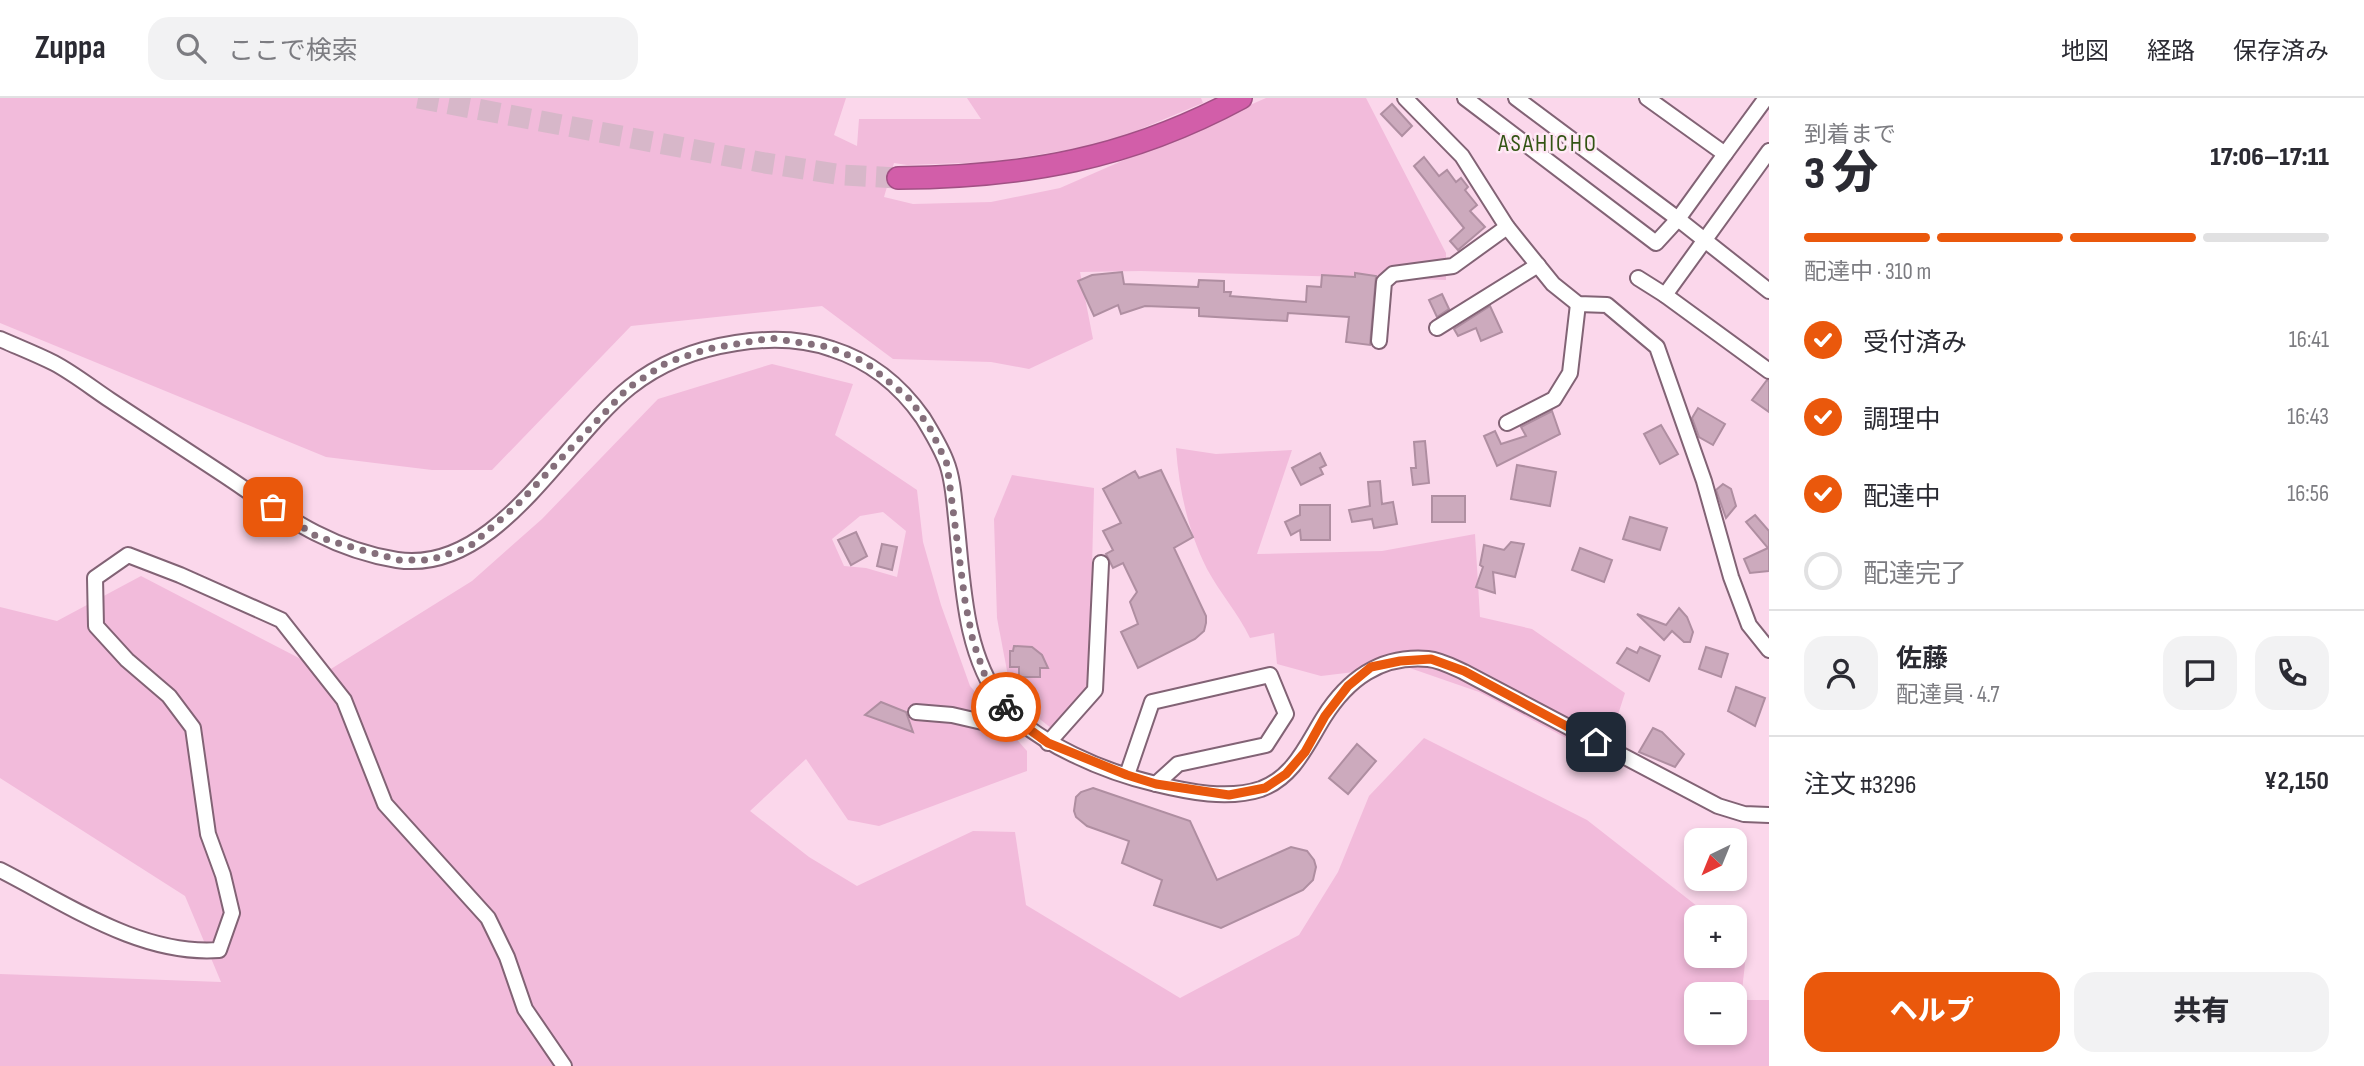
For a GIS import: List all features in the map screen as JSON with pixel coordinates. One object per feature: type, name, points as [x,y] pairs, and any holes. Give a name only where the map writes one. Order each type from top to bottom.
[{"type":"highway","points":[[898,178],[970,177],[1087,158],[1195,123],[1241,98]]},
{"type":"street","points":[[1195,123],[1228,98]]},
{"type":"street","points":[[1405,98],[1462,156],[1507,227],[1553,284],[1578,304],[1607,305],[1657,347],[1704,481],[1731,577],[1749,625],[1766,642]]},
{"type":"street","points":[[1465,98],[1656,243],[1678,219],[1766,98]]},
{"type":"street","points":[[1516,98],[1706,240],[1769,291]]},
{"type":"street","points":[[1647,98],[1725,154]]},
{"type":"street","points":[[1665,295],[1769,151]]},
{"type":"street","points":[[1379,341],[1384,282],[1393,274],[1453,266],[1507,227]]},
{"type":"street","points":[[1437,328],[1538,265]]},
{"type":"street","points":[[1637,278],[1665,295],[1769,371]]},
{"type":"street","points":[[1507,423],[1554,398],[1570,373],[1578,304]]},
{"type":"street","points":[[0,339],[55,363],[316,536],[399,560],[430,560],[469,547],[516,506],[628,388],[666,363],[726,345],[771,338],[828,347],[865,362],[884,376],[910,399],[931,430],[947,464],[965,601],[973,641],[984,673],[1002,702],[1022,724],[1048,743],[1156,784],[1229,795],[1265,788],[1286,774],[1305,752],[1325,716],[1348,686],[1371,667],[1400,661],[1431,659],[1464,671],[1718,806],[1744,814],[1769,815]]},
{"type":"street","points":[[0,870],[124,933],[194,952],[219,950],[232,913],[223,875],[208,834],[193,728],[169,696],[127,660],[96,626],[95,578],[128,555],[281,620],[344,700],[384,804],[488,918],[526,1009],[564,1066]]},
{"type":"street","points":[[1048,743],[1095,690],[1101,563]]},
{"type":"street","points":[[1127,775],[1152,702],[1270,675],[1286,714],[1266,745],[1178,764],[1156,784]]},
{"type":"street","points":[[916,712],[952,715],[991,724],[1012,713]]},
{"type":"shaded area","points":[[0,98],[846,98],[834,135],[857,146],[859,119],[981,119],[967,98],[1201,98],[1203,103],[1105,144],[993,162],[907,165],[894,163],[884,197],[913,204],[991,202],[1060,188],[1266,98],[1366,98],[1446,253],[1446,280],[1141,271],[1080,272],[1093,339],[1029,369],[991,362],[893,359],[822,306],[631,326],[492,470],[432,470],[326,457],[0,323]]},
{"type":"shaded area","points":[[772,364],[853,384],[835,435],[917,490],[923,542],[941,605],[970,686],[1027,751],[1027,771],[879,826],[848,820],[806,759],[750,811],[809,857],[857,886],[973,831],[1015,832],[1026,905],[1180,998],[1299,935],[1338,872],[1369,796],[1424,738],[1587,820],[1696,905],[1684,905],[1684,968],[1744,968],[1743,982],[1684,982],[1684,1045],[1747,1045],[1747,1000],[1769,1000],[1769,1066],[0,1066],[0,974],[221,982],[185,896],[0,778],[0,607],[57,621],[141,576],[326,672],[472,581],[542,519],[658,399]],"holes":[[[883,512],[906,531],[897,577],[866,568],[844,566],[832,539],[860,516]]]},
{"type":"shaded area","points":[[1176,448],[1216,454],[1292,450],[1257,554],[1382,551],[1475,534],[1480,617],[1532,629],[1625,693],[1604,758],[1479,692],[1404,666],[1321,676],[1277,664],[1274,633],[1250,638],[1207,569],[1185,510]]},
{"type":"shaded area","points":[[1012,475],[1094,488],[1089,687],[1051,728],[1012,697],[997,618],[994,519]]},
{"type":"building","points":[[1392,104],[1412,126],[1402,136],[1381,114]]},
{"type":"building","points":[[1424,157],[1439,176],[1447,170],[1456,182],[1461,178],[1468,187],[1465,190],[1477,205],[1470,211],[1485,227],[1458,250],[1450,241],[1464,228],[1414,166]]},
{"type":"building","points":[[1122,272],[1124,284],[1198,287],[1199,280],[1224,281],[1224,292],[1231,292],[1230,296],[1306,302],[1307,286],[1321,287],[1322,275],[1355,277],[1355,273],[1376,276],[1370,345],[1346,342],[1349,317],[1288,313],[1287,321],[1199,316],[1199,308],[1145,306],[1121,314],[1118,305],[1094,316],[1078,281],[1092,275]]},
{"type":"building","points":[[1442,294],[1449,309],[1437,317],[1429,300]]},
{"type":"building","points":[[1490,306],[1502,332],[1481,341],[1476,328],[1458,336],[1454,329]]},
{"type":"building","points":[[1767,380],[1769,381],[1769,412],[1752,400]]},
{"type":"building","points":[[1698,408],[1725,424],[1713,445],[1699,437],[1692,418]]},
{"type":"building","points":[[1552,411],[1560,434],[1497,466],[1484,436],[1495,431],[1501,444],[1526,436],[1521,427]]},
{"type":"building","points":[[1661,425],[1678,454],[1660,464],[1644,434]]},
{"type":"building","points":[[1425,441],[1429,483],[1413,485],[1411,468],[1416,468],[1414,442]]},
{"type":"building","points":[[1320,453],[1326,465],[1320,468],[1323,474],[1301,485],[1292,468]]},
{"type":"building","points":[[1517,465],[1556,472],[1550,506],[1511,499]]},
{"type":"building","points":[[1161,470],[1193,537],[1174,548],[1206,616],[1206,623],[1204,631],[1195,639],[1138,668],[1121,632],[1138,624],[1130,602],[1137,592],[1123,563],[1113,568],[1106,554],[1113,550],[1103,531],[1121,523],[1103,489],[1135,471],[1139,478]]},
{"type":"building","points":[[1380,481],[1382,504],[1393,502],[1397,524],[1374,528],[1372,519],[1352,522],[1349,510],[1370,506],[1368,482]]},
{"type":"building","points":[[1723,484],[1731,489],[1736,506],[1726,518],[1716,490]]},
{"type":"building","points":[[1432,496],[1465,496],[1465,522],[1432,522]]},
{"type":"building","points":[[1300,505],[1330,505],[1330,540],[1301,540],[1300,530],[1291,535],[1285,522],[1300,515]]},
{"type":"building","points":[[1755,515],[1769,531],[1769,571],[1750,573],[1744,559],[1768,548],[1746,522]]},
{"type":"building","points":[[1630,517],[1667,528],[1660,550],[1623,539]]},
{"type":"building","points":[[856,532],[867,556],[851,565],[838,540]]},
{"type":"building","points":[[1511,542],[1524,544],[1515,577],[1493,572],[1495,593],[1476,587],[1483,567],[1480,565],[1484,545],[1504,550]]},
{"type":"building","points":[[882,544],[897,547],[892,570],[877,566]]},
{"type":"building","points":[[1580,548],[1612,560],[1604,582],[1572,570]]},
{"type":"building","points":[[1679,608],[1687,617],[1693,632],[1690,642],[1684,642],[1672,631],[1664,640],[1637,614],[1666,625]]},
{"type":"building","points":[[1014,646],[1032,647],[1042,655],[1048,668],[1040,668],[1040,677],[1019,677],[1019,667],[1010,667],[1010,651],[1013,651]]},
{"type":"building","points":[[1640,647],[1660,656],[1649,681],[1617,663],[1627,648],[1637,653]]},
{"type":"building","points":[[1706,647],[1728,654],[1721,677],[1699,669]]},
{"type":"building","points":[[1736,687],[1765,698],[1755,726],[1728,711]]},
{"type":"building","points":[[881,702],[906,712],[913,732],[865,715]]},
{"type":"building","points":[[1653,728],[1662,732],[1684,754],[1675,767],[1639,752]]},
{"type":"building","points":[[1357,744],[1376,761],[1348,794],[1329,778]]},
{"type":"building","points":[[1093,788],[1190,821],[1217,880],[1291,847],[1307,851],[1314,860],[1316,867],[1313,880],[1303,890],[1221,928],[1154,905],[1162,880],[1122,863],[1129,841],[1087,826],[1076,817],[1076,797]]},
{"type":"tunnel","points":[[418,98],[765,163],[843,175],[898,178]]},
{"type":"way so far","points":[[273,507],[316,536],[399,560],[430,560],[469,547],[516,506],[628,388],[666,363],[707,349],[771,338],[828,347],[865,362],[884,376],[910,399],[931,430],[947,464],[965,601],[973,641],[984,673],[1006,707]]},
{"type":"district","name":"ASAHICHO","points":[[1548,143]]},
{"type":"route","points":[[1006,707],[1022,724],[1048,743],[1127,775],[1156,784],[1229,795],[1265,788],[1286,774],[1305,752],[1325,716],[1348,686],[1371,667],[1400,661],[1431,659],[1464,671],[1596,742]]}]
